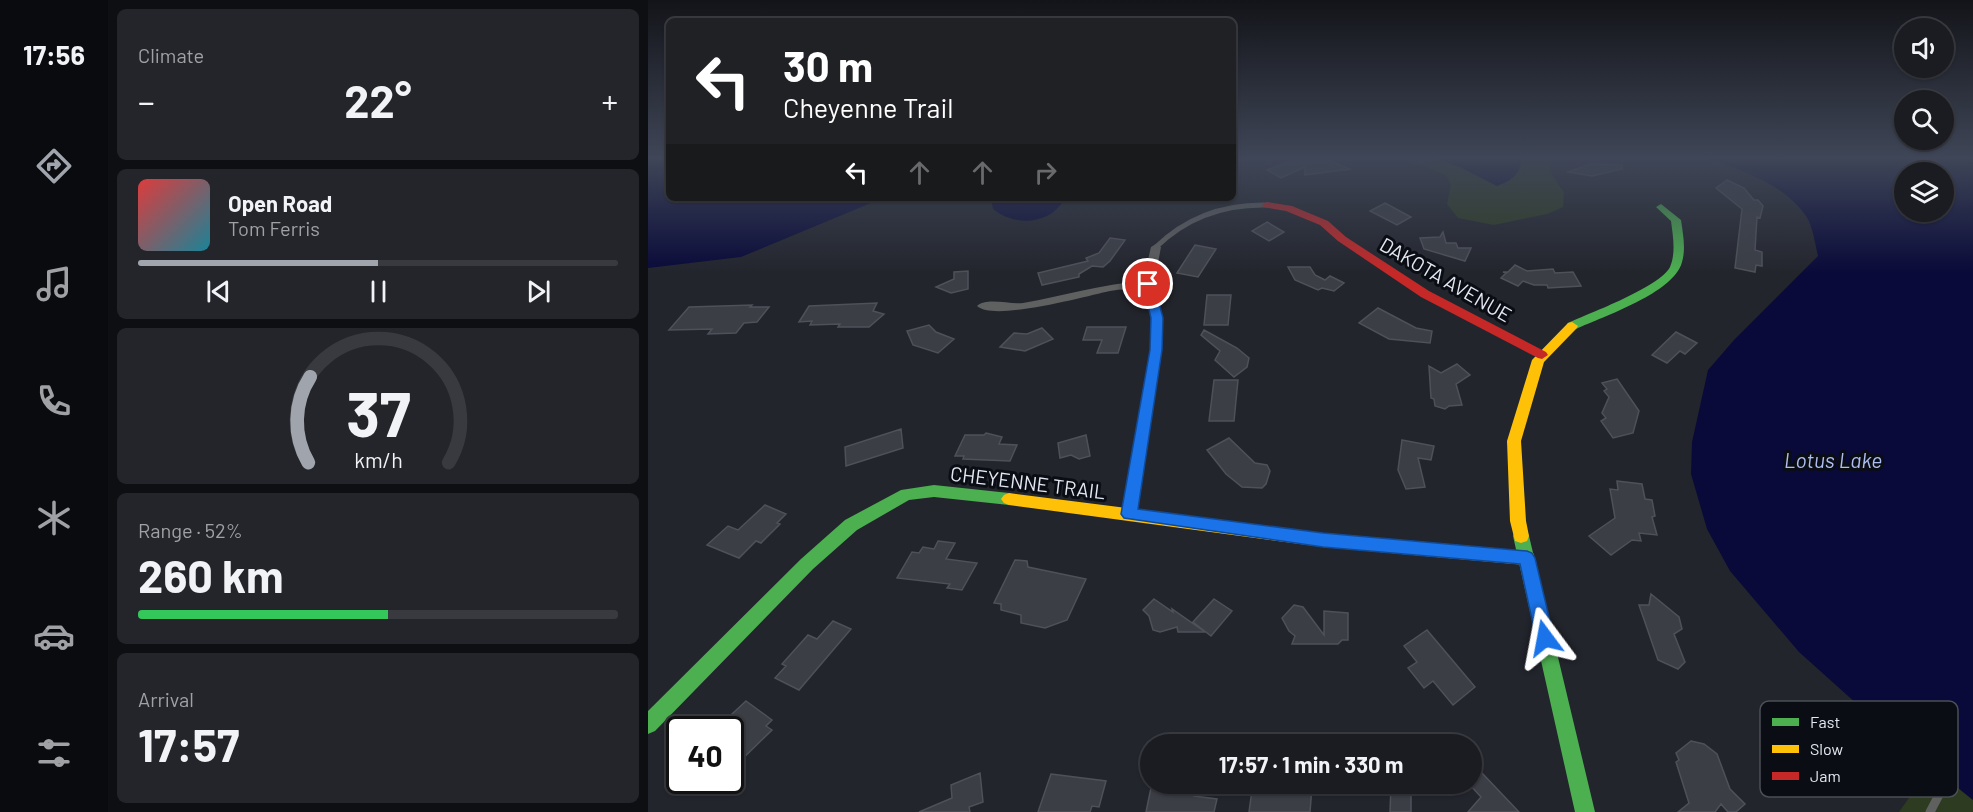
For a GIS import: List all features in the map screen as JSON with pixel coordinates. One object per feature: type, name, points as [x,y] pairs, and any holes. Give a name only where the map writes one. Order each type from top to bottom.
[{"type":"street","name":"DAKOTA AVENUE","points":[[1267,205],[1288,208],[1324,223],[1342,238],[1425,294],[1542,355]]},
{"type":"street","points":[[1585,812],[1518,521],[1514,441],[1527,392],[1538,360],[1542,355],[1570,327],[1651,288],[1671,274],[1680,249],[1679,239],[1676,220],[1661,207]]},
{"type":"street","points":[[1129,514],[1156,350],[1157,318],[1148,284],[1156,247]]},
{"type":"street","points":[[983,306],[1020,307],[1113,287],[1148,284]]},
{"type":"street","name":"CHEYENNE TRAIL","points":[[648,724],[807,564],[851,525],[906,494],[934,491],[1323,540],[1527,558]]},
{"type":"lane","points":[[1156,247],[1168,234],[1184,223],[1206,213],[1249,204],[1267,205]]},
{"type":"lane","points":[[1930,812],[1938,797]]},
{"type":"green space","points":[[1448,197],[1564,197],[1563,207],[1547,214],[1494,225],[1458,218],[1447,204]]},
{"type":"green space","points":[[1958,788],[1973,800],[1973,812],[1899,812],[1910,797],[1958,797]]},
{"type":"water","points":[[648,197],[666,197],[666,201],[876,201],[741,257],[648,268]]},
{"type":"water","name":"Lotus Lake","points":[[1788,197],[1894,197],[1894,222],[1954,222],[1954,197],[1973,197],[1973,800],[1958,788],[1958,701],[1854,701],[1799,652],[1730,571],[1707,529],[1691,474],[1692,442],[1708,370],[1734,340],[1818,256],[1814,235],[1806,216]]},
{"type":"water","points":[[992,201],[1063,201],[1051,214],[1032,220],[1012,219],[993,209]]},
{"type":"building","points":[[1727,197],[1751,197],[1763,206],[1760,218],[1757,217],[1755,250],[1762,252],[1762,266],[1756,265],[1755,272],[1735,268],[1742,209]]},
{"type":"building","points":[[1385,203],[1411,217],[1397,225],[1370,211]]},
{"type":"building","points":[[1267,222],[1284,232],[1269,241],[1252,231]]},
{"type":"building","points":[[1443,232],[1446,243],[1456,243],[1458,248],[1471,248],[1465,261],[1424,249],[1420,238],[1440,237]]},
{"type":"building","points":[[1110,238],[1125,240],[1103,267],[1092,266],[1079,274],[1079,277],[1042,285],[1038,273],[1088,261],[1086,258],[1099,253]]},
{"type":"building","points":[[1195,245],[1216,249],[1198,277],[1177,273]]},
{"type":"building","points":[[1515,265],[1527,271],[1553,269],[1555,273],[1573,272],[1581,286],[1548,288],[1547,285],[1534,285],[1523,281],[1518,286],[1501,278],[1506,273],[1503,272],[1508,272]]},
{"type":"building","points":[[1288,267],[1310,267],[1315,275],[1325,280],[1330,276],[1344,283],[1334,291],[1322,288],[1318,290],[1295,280]]},
{"type":"building","points":[[968,271],[968,289],[951,293],[936,287],[954,279],[954,272]]},
{"type":"building","points":[[1207,295],[1231,295],[1228,325],[1204,325]]},
{"type":"building","points":[[877,303],[873,311],[884,314],[869,327],[838,327],[840,324],[810,325],[812,321],[799,322],[809,306]]},
{"type":"building","points":[[752,305],[750,307],[769,307],[757,322],[744,323],[736,333],[708,334],[712,329],[669,330],[689,307]]},
{"type":"building","points":[[1378,308],[1416,328],[1432,331],[1430,343],[1389,339],[1359,323]]},
{"type":"building","points":[[929,325],[936,332],[954,339],[938,353],[913,345],[907,331]]},
{"type":"building","points":[[1087,327],[1126,327],[1118,353],[1097,353],[1102,340],[1083,340]]},
{"type":"building","points":[[1042,328],[1053,339],[1025,351],[1000,347],[1014,333],[1027,334]]},
{"type":"building","points":[[1204,330],[1237,348],[1249,358],[1247,367],[1234,377],[1215,360],[1220,351],[1201,335]]},
{"type":"building","points":[[1676,332],[1697,343],[1685,354],[1680,351],[1667,363],[1652,355]]},
{"type":"building","points":[[1457,364],[1470,375],[1456,384],[1462,405],[1449,406],[1445,409],[1435,406],[1434,399],[1431,398],[1429,366],[1441,373]]},
{"type":"building","points":[[1617,379],[1639,411],[1633,433],[1613,438],[1601,421],[1606,418],[1602,413],[1609,397],[1602,383]]},
{"type":"building","points":[[1214,380],[1238,380],[1234,421],[1209,421]]},
{"type":"building","points":[[901,429],[903,448],[846,466],[845,447]]},
{"type":"building","points":[[986,433],[1002,437],[999,444],[1017,445],[1010,461],[963,459],[964,456],[955,456],[965,435],[984,435]]},
{"type":"building","points":[[1086,435],[1090,456],[1079,459],[1071,455],[1060,458],[1058,443]]},
{"type":"building","points":[[1229,438],[1255,463],[1267,465],[1270,471],[1266,484],[1262,488],[1242,487],[1226,474],[1207,450]]},
{"type":"building","points":[[1402,440],[1434,446],[1431,460],[1418,458],[1425,487],[1406,489],[1398,470]]},
{"type":"building","points":[[1617,481],[1642,484],[1645,499],[1652,500],[1655,516],[1652,517],[1657,535],[1639,533],[1641,541],[1632,540],[1611,555],[1589,536],[1615,518],[1610,489],[1618,490]]},
{"type":"building","points":[[765,505],[786,514],[777,523],[780,524],[761,543],[756,541],[739,558],[707,545],[728,526],[738,530]]},
{"type":"building","points":[[938,541],[955,543],[946,559],[977,563],[962,590],[947,588],[950,584],[897,578],[912,552],[919,553],[923,547],[934,549]]},
{"type":"building","points":[[1015,560],[1027,561],[1028,567],[1086,579],[1067,620],[1045,628],[1021,623],[1021,615],[1001,610],[1001,604],[994,603]]},
{"type":"building","points":[[1651,594],[1679,617],[1682,629],[1674,634],[1685,662],[1678,669],[1658,660],[1639,605],[1649,605]]},
{"type":"building","points":[[1154,599],[1205,632],[1178,632],[1177,627],[1160,632],[1153,630],[1149,616],[1143,610]]},
{"type":"building","points":[[1214,599],[1232,611],[1211,636],[1193,622]]},
{"type":"building","points":[[1294,605],[1303,607],[1324,635],[1324,611],[1348,613],[1348,640],[1342,640],[1338,644],[1292,644],[1295,636],[1289,631],[1282,618]]},
{"type":"building","points":[[833,621],[851,629],[799,690],[775,678],[786,666],[782,664],[808,635],[817,639]]},
{"type":"building","points":[[1427,630],[1475,687],[1453,705],[1433,681],[1424,688],[1408,668],[1417,662],[1404,646]]},
{"type":"building","points":[[746,701],[772,720],[766,726],[772,730],[744,757],[744,716],[730,716]]},
{"type":"building","points":[[1691,741],[1704,744],[1717,754],[1730,789],[1745,804],[1736,812],[1728,812],[1721,804],[1715,812],[1678,812],[1689,803],[1676,762],[1679,760],[1676,753]]},
{"type":"building","points":[[980,773],[983,802],[969,807],[970,812],[919,812],[952,798],[951,785]]},
{"type":"building","points":[[1482,773],[1519,812],[1468,812],[1481,797],[1478,794],[1482,794]]},
{"type":"building","points":[[1051,774],[1106,781],[1099,807],[1092,806],[1090,812],[1038,812]]},
{"type":"building","points":[[1150,794],[1194,794],[1194,796],[1217,799],[1214,812],[1146,812]]},
{"type":"building","points":[[1251,794],[1311,794],[1310,812],[1249,812]]},
{"type":"building","points":[[1391,794],[1411,794],[1411,812],[1390,812]]},
{"type":"traffic: fast","points":[[1572,326],[1654,287],[1671,274],[1678,255],[1676,220],[1661,207]]},
{"type":"traffic: fast","points":[[648,724],[807,564],[851,525],[906,494],[934,491],[1009,499]]},
{"type":"traffic: fast","points":[[1521,536],[1585,812]]},
{"type":"traffic: slow","points":[[1521,536],[1518,521],[1514,441],[1538,360],[1572,326]]},
{"type":"traffic: slow","points":[[1009,499],[1323,540],[1527,558]]},
{"type":"traffic: jam","points":[[1267,205],[1288,208],[1324,223],[1342,239],[1425,294],[1542,355]]},
{"type":"route","points":[[1148,284],[1157,318],[1156,350],[1129,514],[1323,540],[1527,558],[1545,638]]}]
